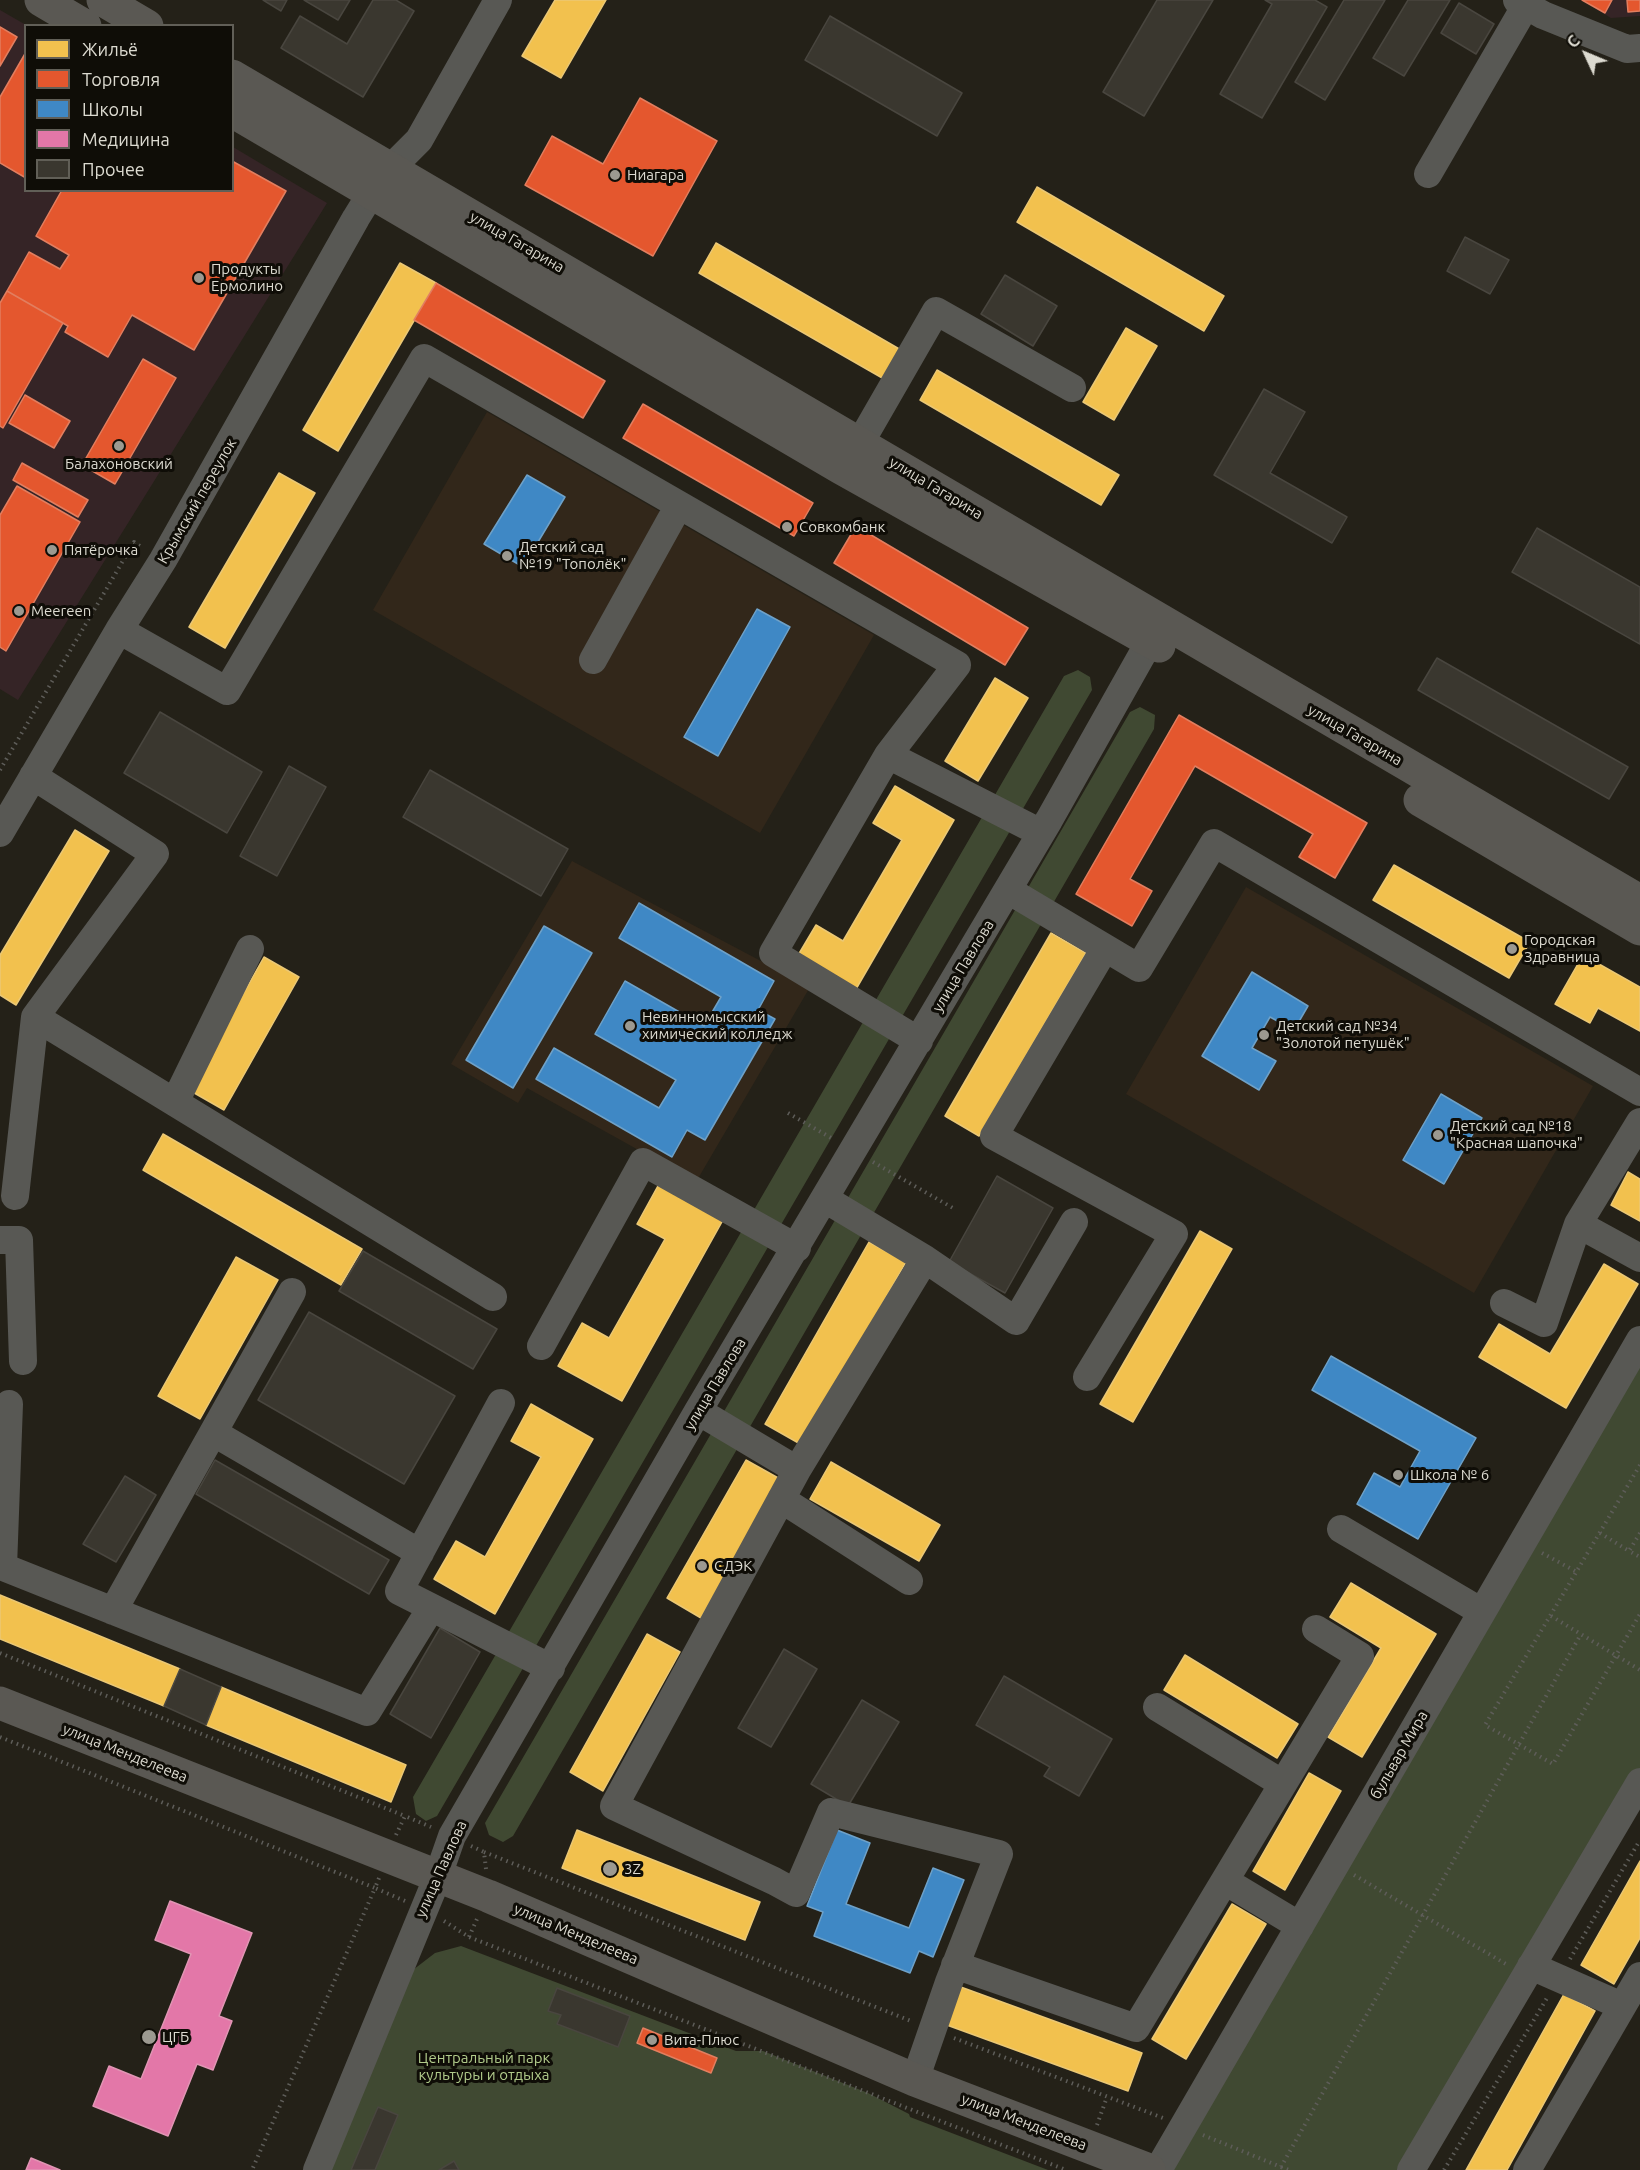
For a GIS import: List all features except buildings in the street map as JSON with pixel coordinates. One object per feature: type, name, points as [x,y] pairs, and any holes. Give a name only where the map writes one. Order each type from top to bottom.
[{"type":"main road","points":[[41,0],[82,24]]},
{"type":"main road","points":[[103,0],[144,24]]},
{"type":"main road","name":"улица Гагарина","points":[[234,77],[381,180],[840,468],[1156,631],[1640,901]]},
{"type":"main road","name":"улица Гагарина","points":[[234,112],[381,180],[860,444],[1156,631],[1640,929]]},
{"type":"main road","name":"улица Менделеева","points":[[0,1703],[438,1876],[1109,2163],[1149,2170]]},
{"type":"street","name":"Крымский переулок","points":[[0,833],[119,630],[164,560],[381,180],[419,140],[498,0]]},
{"type":"street","points":[[1428,174],[1521,3],[1543,15],[1627,49],[1640,48]]},
{"type":"street","points":[[860,444],[936,311],[1072,388]]},
{"type":"street","points":[[119,630],[227,691],[424,358],[957,665],[888,755],[773,953],[919,1041]]},
{"type":"street","points":[[593,660],[679,506]]},
{"type":"street","name":"улица Павлова","points":[[317,2170],[438,1876],[452,1836],[698,1411],[1008,890],[1156,631]]},
{"type":"street","points":[[888,755],[1041,833]]},
{"type":"street","points":[[15,1196],[35,1017],[155,854],[33,776]]},
{"type":"street","points":[[1008,890],[1139,968],[1214,843],[1640,1092]]},
{"type":"street","points":[[1087,1377],[1173,1234],[994,1136],[1106,948]]},
{"type":"street","points":[[175,1102],[250,949]]},
{"type":"street","points":[[35,1017],[493,1297]]},
{"type":"street","points":[[1504,1303],[1544,1323],[1578,1224],[1640,1122]]},
{"type":"street","points":[[541,1346],[643,1162],[796,1248]]},
{"type":"street","points":[[825,1199],[925,1259],[1016,1321],[1074,1222]]},
{"type":"street","points":[[1578,1224],[1640,1258]]},
{"type":"street","points":[[0,1240],[19,1240],[23,1361]]},
{"type":"street","points":[[915,2080],[955,1965],[999,1854],[831,1812],[796,1893],[614,1806],[797,1470],[925,1259]]},
{"type":"street","points":[[112,1611],[292,1292]]},
{"type":"street","name":"бульвар Мира","points":[[1158,2170],[1640,1340]]},
{"type":"street","points":[[501,1403],[399,1591],[551,1668]]},
{"type":"street","points":[[9,1404],[3,1567],[367,1712],[431,1608]]},
{"type":"street","points":[[698,1411],[797,1470]]},
{"type":"street","points":[[214,1433],[420,1553]]},
{"type":"street","points":[[781,1499],[909,1581]]},
{"type":"street","points":[[1341,1529],[1482,1612]]},
{"type":"street","points":[[955,1965],[1136,2028],[1360,1656],[1316,1629]]},
{"type":"street","points":[[1157,1707],[1283,1784]]},
{"type":"street","points":[[1410,2170],[1640,1782]]},
{"type":"street","points":[[1225,1881],[1300,1926]]},
{"type":"street","points":[[1528,1971],[1558,1979],[1622,2006]]},
{"type":"street","points":[[1527,2170],[1640,1976]]},
{"type":"path","points":[[0,770],[134,542]]},
{"type":"path","points":[[1640,1465],[1485,1725],[1553,1764],[1640,1614]]},
{"type":"path","points":[[1600,1533],[1640,1557]]},
{"type":"path","points":[[1629,1551],[1640,1533]]},
{"type":"path","points":[[1551,1616],[1640,1670]]},
{"type":"path","points":[[1281,2167],[1581,1634]]},
{"type":"path","points":[[0,1653],[405,1816]]},
{"type":"path","points":[[0,1737],[375,1888],[252,2170]]},
{"type":"path","points":[[1444,2170],[1640,1840]]},
{"type":"path","points":[[484,1852],[1289,2170]]},
{"type":"path","points":[[1336,1864],[1422,1915],[1528,1971]]},
{"type":"path","points":[[469,1937],[1066,2170]]},
{"type":"shaded area","points":[[1581,0],[1640,0],[1640,16],[1611,18]]},
{"type":"shaded area","points":[[0,10],[24,24],[24,192],[234,192],[234,148],[327,203],[18,700],[0,689]]},
{"type":"shaded area","points":[[487,412],[874,635],[760,833],[373,610]]},
{"type":"shaded area","name":"Невинномысский химический колледж","points":[[572,861],[810,987],[696,1182],[527,1088],[518,1103],[451,1064]]},
{"type":"shaded area","points":[[1246,887],[1593,1086],[1474,1293],[1126,1094]]},
{"type":"green space","points":[[1078,670],[1090,677],[1092,690],[437,1816],[426,1821],[416,1814],[413,1797],[1064,676]]},
{"type":"green space","points":[[1140,707],[1155,715],[1154,729],[513,1836],[503,1842],[489,1835],[485,1823],[1130,712]]},
{"type":"green space","points":[[1640,1340],[1640,1782],[1410,2170],[1158,2170]]},
{"type":"green space","name":"Центральный парк культуры и отдыха","points":[[461,1946],[736,2051],[763,2051],[868,2093],[909,2114],[910,2117],[1048,2170],[329,2170],[409,1973],[435,1953]]},
{"type":"place","name":"Ниагара","points":[[615,175]]},
{"type":"place","name":"Продукты Ермолино","points":[[199,278]]},
{"type":"place","name":"Балахоновский","points":[[119,446]]},
{"type":"place","name":"Совкомбанк","points":[[787,527]]},
{"type":"place","name":"Пятёрочка","points":[[52,550]]},
{"type":"place","name":"Детский сад №19 \"Тополёк\"","points":[[507,556]]},
{"type":"place","name":"Meereen","points":[[19,611]]},
{"type":"place","name":"Городская Здравница","points":[[1512,949]]},
{"type":"place","name":"Невинномысский химический колледж","points":[[630,1026]]},
{"type":"place","name":"Детский сад №34 \"Золотой петушёк\"","points":[[1264,1035]]},
{"type":"place","name":"Детский сад №18 \"Красная шапочка\"","points":[[1438,1135]]},
{"type":"place","name":"Школа № 6","points":[[1398,1475]]},
{"type":"place","name":"СДЭК","points":[[702,1566]]},
{"type":"place","name":"3Z","points":[[610,1869]]},
{"type":"place","name":"ЦГБ","points":[[149,2037]]},
{"type":"place","name":"Вита-Плюс","points":[[652,2040]]}]
